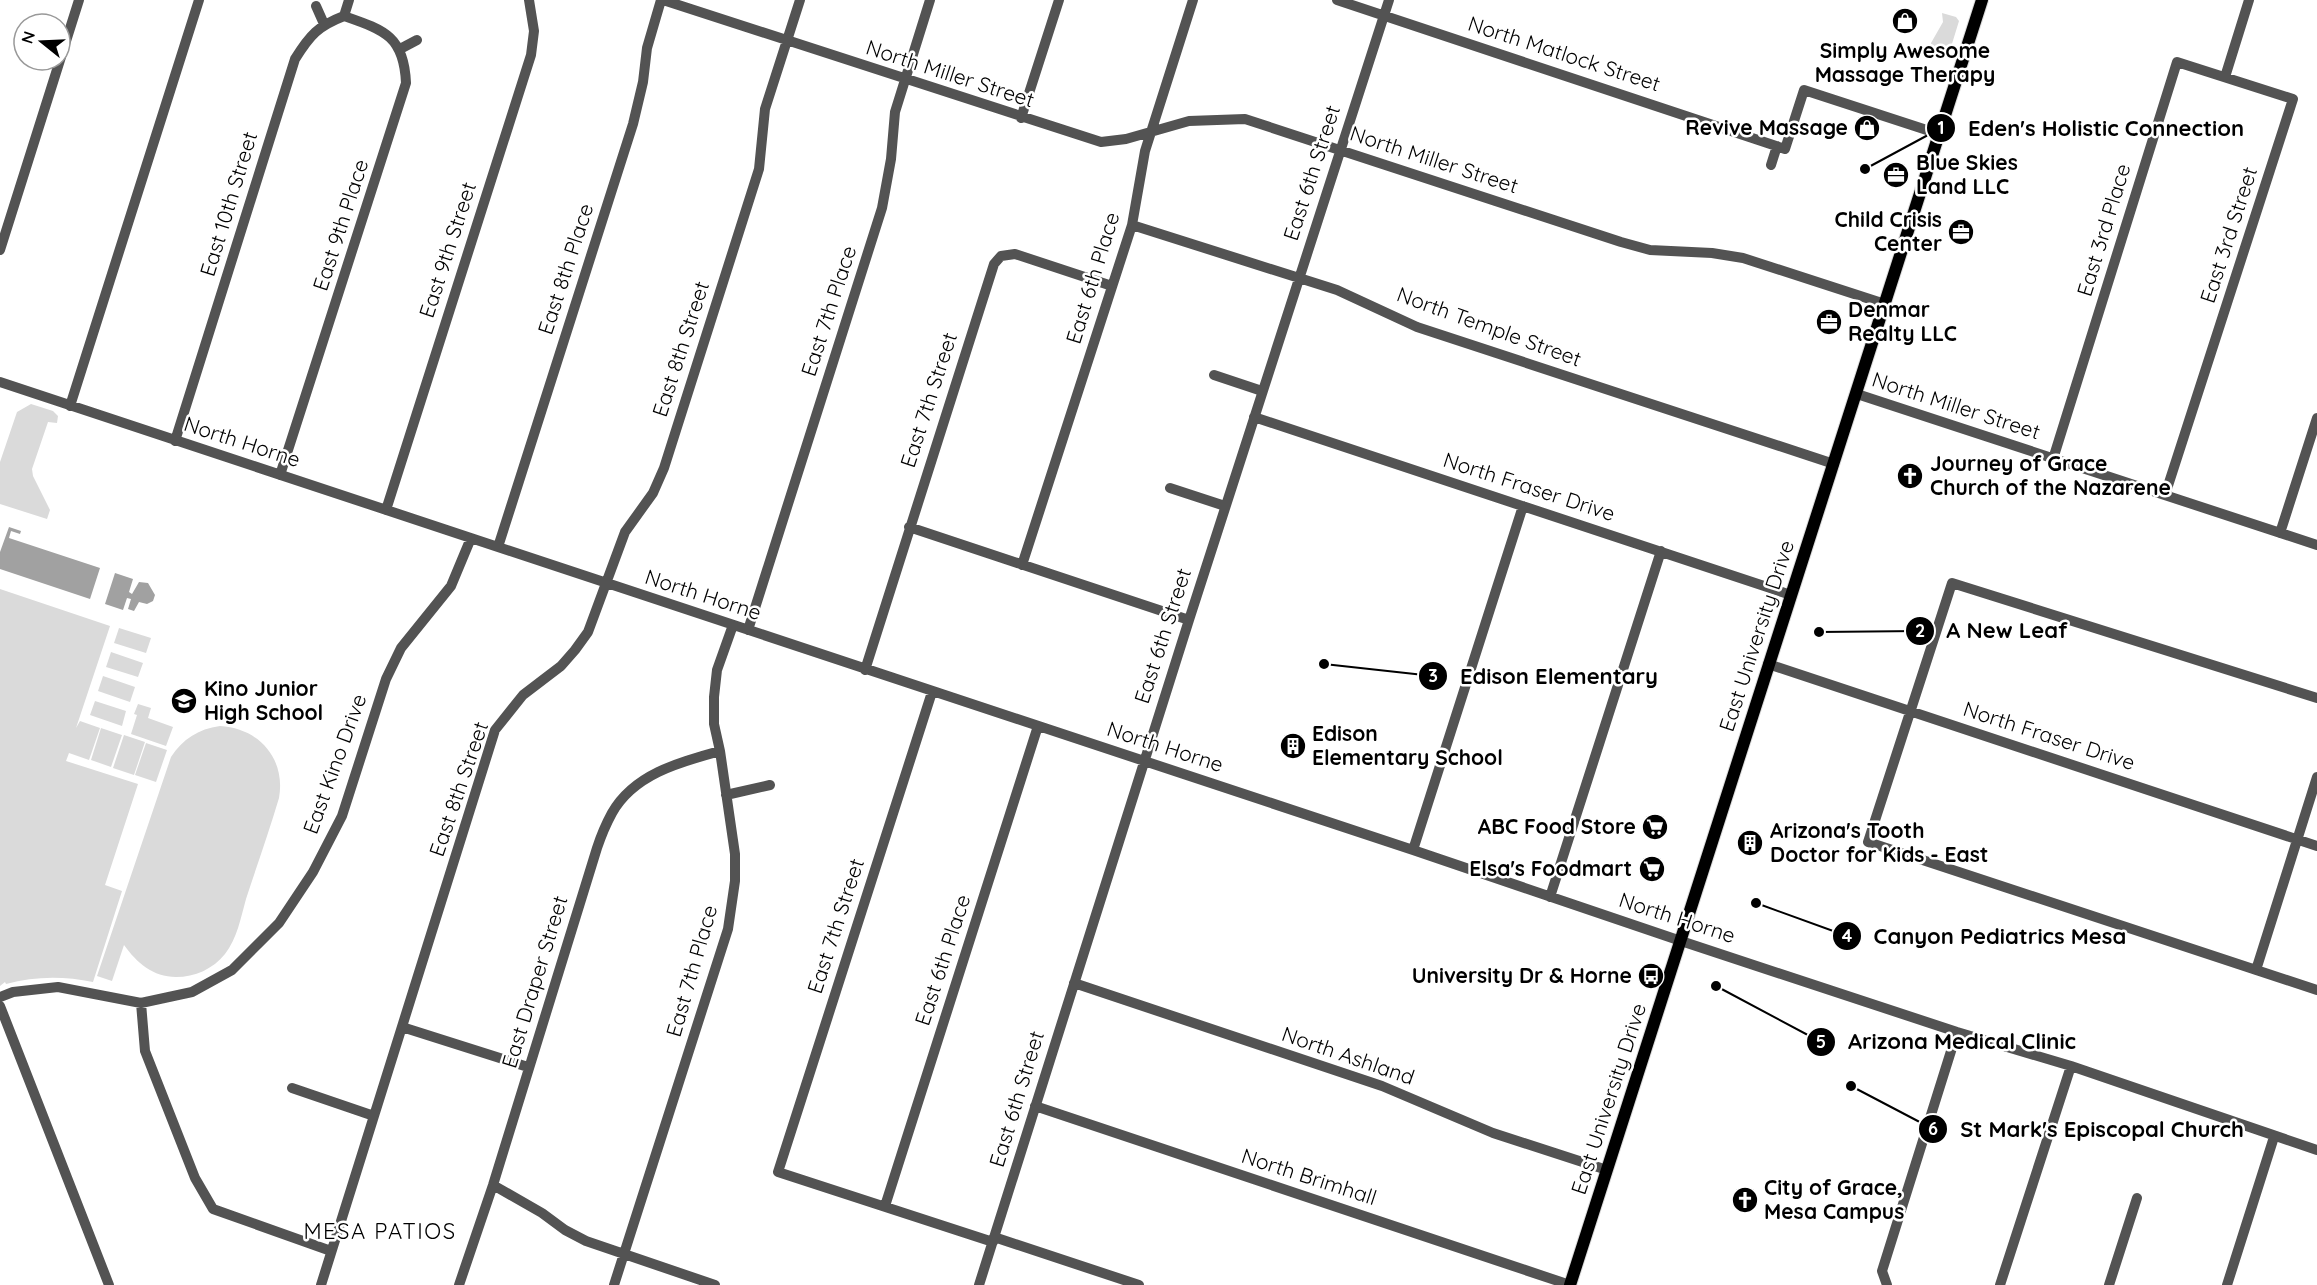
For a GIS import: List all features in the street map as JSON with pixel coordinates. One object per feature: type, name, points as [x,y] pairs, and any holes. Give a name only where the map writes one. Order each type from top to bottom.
[{"type":"main road","name":"East University Drive","points":[[1570,1285],[1982,0]]},
{"type":"street","points":[[0,250],[79,0]]},
{"type":"street","points":[[70,406],[199,0]]},
{"type":"street","points":[[349,0],[344,16],[381,29],[400,49],[417,40]]},
{"type":"street","name":"East 9th Street","points":[[386,510],[531,54],[534,31],[529,0]]},
{"type":"street","name":"North Miller Street","points":[[662,0],[1101,142],[1126,140],[1189,121],[1245,119],[1621,242],[1650,250],[1743,258],[1885,304]]},
{"type":"street","name":"East 8th Place","points":[[498,547],[633,124],[643,82],[647,48],[662,0]]},
{"type":"street","name":"East 8th Street","points":[[321,1285],[495,730],[523,695],[552,674],[576,650],[591,624],[625,532],[654,493],[664,468],[759,169],[765,109],[800,0]]},
{"type":"street","name":"East 7th Place","points":[[748,630],[882,208],[891,159],[895,112],[930,0]]},
{"type":"street","points":[[1021,118],[1059,0]]},
{"type":"street","name":"East 6th Place","points":[[1022,565],[1132,225],[1150,133],[1193,0]]},
{"type":"street","name":"North Matlock Street","points":[[1337,0],[1778,146]]},
{"type":"street","name":"East 6th Street","points":[[979,1285],[1225,506],[1389,0]]},
{"type":"street","points":[[2225,77],[2249,0]]},
{"type":"street","points":[[316,6],[324,24]]},
{"type":"street","name":"East 10th Street","points":[[175,441],[295,59],[310,36],[324,24],[344,16]]},
{"type":"street","name":"East 9th Place","points":[[280,476],[399,110],[406,83],[400,49]]},
{"type":"street","name":"East 3rd Place","points":[[2053,459],[2177,62],[2225,77]]},
{"type":"street","name":"East 3rd Street","points":[[2165,495],[2293,99],[2225,77]]},
{"type":"street","points":[[1771,165],[1778,146],[1785,149],[1804,90],[1939,134]]},
{"type":"street","name":"North Temple Street","points":[[1132,225],[1336,290],[1417,327],[1834,464]]},
{"type":"street","name":"East 7th Street","points":[[865,670],[992,269],[997,260],[1006,254],[1015,254],[1112,286]]},
{"type":"street","points":[[1214,375],[1262,391]]},
{"type":"street","name":"North Horne","points":[[0,382],[1681,941],[1957,1032],[2071,1066],[2317,1150]]},
{"type":"street","name":"North Miller Street","points":[[1857,394],[2317,545]]},
{"type":"street","name":"North Fraser Drive","points":[[1254,417],[1791,595]]},
{"type":"street","points":[[2280,533],[2317,418]]},
{"type":"street","points":[[1170,488],[1225,506]]},
{"type":"street","points":[[1413,850],[1523,506]]},
{"type":"street","points":[[909,527],[1189,620]]},
{"type":"street","name":"East Kino Drive","points":[[0,997],[58,987],[141,1003],[192,992],[232,970],[279,923],[313,872],[342,816],[386,679],[401,648],[451,586],[471,538]]},
{"type":"street","points":[[1550,897],[1661,551]]},
{"type":"street","points":[[2317,698],[1952,583],[1868,842],[2317,990]]},
{"type":"street","name":"East 7th Place","points":[[614,1285],[728,929],[735,881],[735,854],[714,724],[714,697],[717,670],[733,625]]},
{"type":"street","name":"North Fraser Drive","points":[[1768,664],[2317,846]]},
{"type":"street","name":"East 7th Street","points":[[885,1206],[778,1172],[932,692]]},
{"type":"street","name":"East 6th Place","points":[[885,1206],[1038,726]]},
{"type":"street","name":"East Draper Street","points":[[459,1285],[493,1185],[597,848],[613,811],[625,797],[657,771],[676,763],[720,751]]},
{"type":"street","points":[[2256,970],[2317,777]]},
{"type":"street","points":[[726,795],[770,785]]},
{"type":"street","name":"North Ashland","points":[[1074,983],[1382,1086],[1493,1133],[1607,1170]]},
{"type":"street","points":[[141,1003],[145,1051],[195,1178],[213,1209],[331,1251]]},
{"type":"street","points":[[0,1006],[109,1285]]},
{"type":"street","points":[[402,1027],[528,1067]]},
{"type":"street","points":[[1887,1285],[1882,1271],[1957,1032]]},
{"type":"street","points":[[2000,1285],[2071,1066]]},
{"type":"street","points":[[292,1088],[374,1116]]},
{"type":"street","name":"North Brimhall","points":[[1035,1106],[1570,1285]]},
{"type":"street","points":[[2227,1285],[2274,1137]]},
{"type":"street","points":[[493,1185],[542,1212],[565,1230],[586,1241],[715,1285]]},
{"type":"street","points":[[2109,1285],[2137,1198]]},
{"type":"street","points":[[885,1206],[1139,1285]]},
{"type":"shaded area","points":[[1942,13],[1956,17],[1959,21],[1951,47],[1932,51],[1931,43],[1943,22]]},
{"type":"shaded area","points":[[31,404],[53,411],[58,416],[57,423],[48,422],[32,469],[33,476],[50,510],[47,519],[0,504],[0,462],[17,412]]},
{"type":"shaded area","points":[[9,527],[21,531],[20,534],[11,531],[9,538],[100,568],[90,599],[0,569],[0,552]]},
{"type":"shaded area","points":[[115,573],[133,579],[129,592],[132,594],[139,582],[148,583],[155,595],[153,601],[147,604],[139,602],[134,611],[128,609],[131,599],[127,598],[123,610],[105,604]]},
{"type":"shaded area","points":[[0,589],[110,626],[76,728],[80,721],[100,728],[89,760],[69,753],[66,761],[138,784],[105,885],[122,891],[93,982],[50,978],[28,979],[6,984],[5,982],[0,986]]},
{"type":"shaded area","points":[[119,628],[151,638],[146,653],[114,643]]},
{"type":"shaded area","points":[[111,652],[143,663],[138,677],[106,667]]},
{"type":"shaded area","points":[[103,676],[135,687],[130,702],[98,691]]},
{"type":"shaded area","points":[[95,701],[126,711],[122,726],[90,715]]},
{"type":"shaded area","points":[[138,704],[151,708],[148,718],[173,727],[166,746],[131,734]]},
{"type":"shaded area","points":[[220,726],[234,728],[258,739],[274,759],[280,784],[279,798],[233,942],[225,954],[209,968],[183,977],[160,975],[153,972],[134,958],[124,945],[112,981],[97,976],[171,757],[192,736]]},
{"type":"shaded area","points":[[101,728],[122,735],[111,767],[91,760]]},
{"type":"shaded area","points":[[124,735],[145,742],[134,775],[113,768]]},
{"type":"shaded area","points":[[146,743],[167,750],[156,782],[135,775]]},
{"type":"place","name":"Simply Awesome Massage Therapy","points":[[1905,21]]},
{"type":"place","name":"Revive Massage","points":[[1867,128]]},
{"type":"place","name":"Eden's Holistic Connection","points":[[1865,169]]},
{"type":"place","name":"Blue Skies Land LLC","points":[[1896,175]]},
{"type":"place","name":"Child Crisis Center","points":[[1961,232]]},
{"type":"place","name":"Denmar Realty LLC","points":[[1829,322]]},
{"type":"place","name":"Journey of Grace Church of the Nazarene","points":[[1910,476]]},
{"type":"place","name":"A New Leaf","points":[[1819,632]]},
{"type":"place","name":"Edison Elementary","points":[[1324,664]]},
{"type":"place","name":"Kino Junior High School","points":[[184,701]]},
{"type":"place","name":"Edison Elementary School","points":[[1293,746]]},
{"type":"place","name":"ABC Food Store","points":[[1655,827]]},
{"type":"place","name":"Arizona's Tooth Doctor for Kids - East","points":[[1750,843]]},
{"type":"place","name":"Elsa's Foodmart","points":[[1652,869]]},
{"type":"place","name":"Canyon Pediatrics Mesa","points":[[1756,903]]},
{"type":"place","name":"University Dr & Horne","points":[[1651,976]]},
{"type":"place","name":"Arizona Medical Clinic","points":[[1716,986]]},
{"type":"place","name":"St Mark's Episcopal Church","points":[[1851,1086]]},
{"type":"place","name":"City of Grace, Mesa Campus","points":[[1745,1200]]},
{"type":"district","name":"MESA PATIOS","points":[[380,1231]]}]
